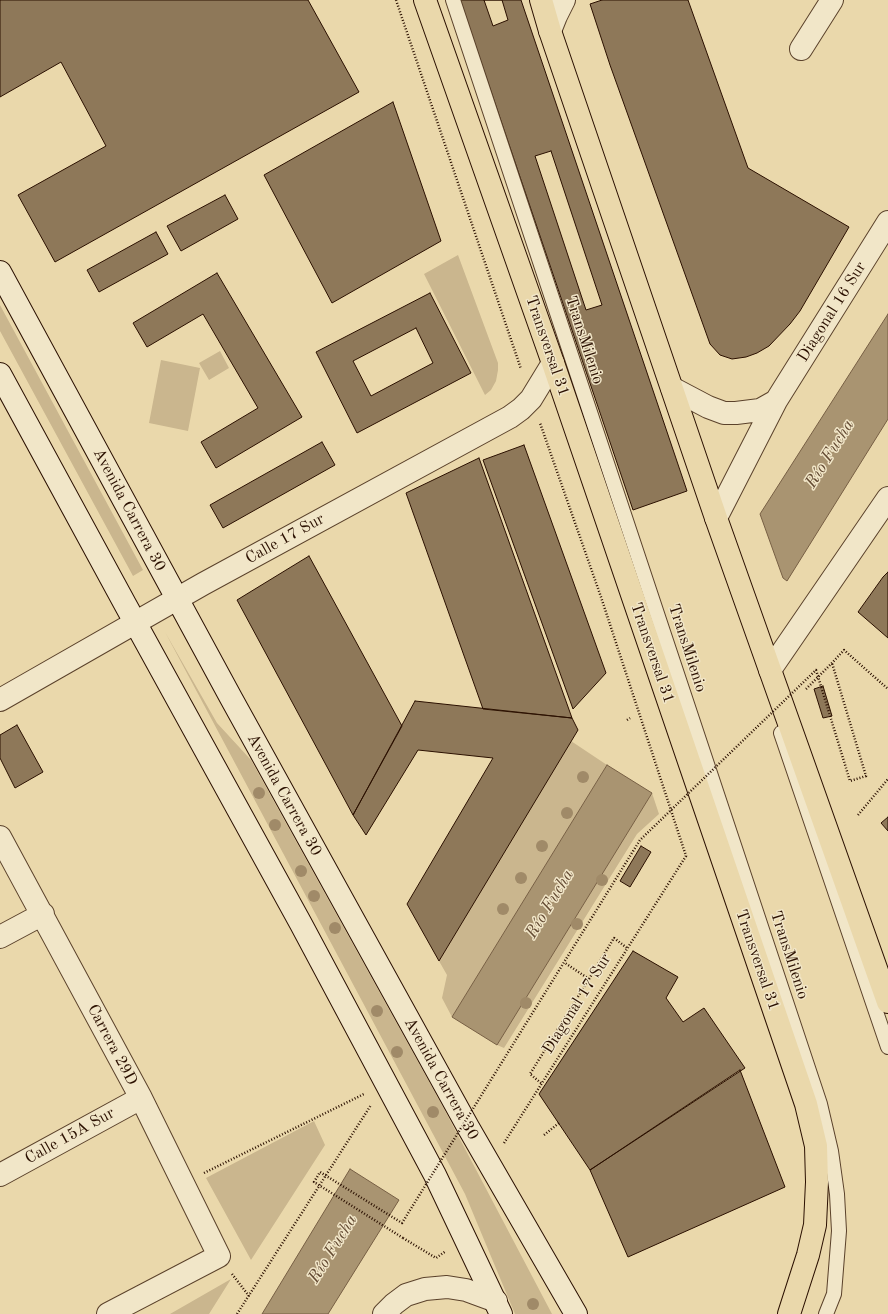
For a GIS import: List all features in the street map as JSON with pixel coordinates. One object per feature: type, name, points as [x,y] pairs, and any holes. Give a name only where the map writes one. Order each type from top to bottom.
[{"type":"highway","name":"Transversal 31","points":[[425,0],[553,363],[806,1104],[816,1146],[817,1182],[815,1225],[799,1288],[789,1314]]},
{"type":"highway","points":[[541,0],[550,31],[716,518],[888,1002]]},
{"type":"highway","points":[[777,1314],[799,1288]]},
{"type":"street","points":[[550,31],[564,0]]},
{"type":"street","points":[[801,49],[832,0]]},
{"type":"street","name":"Diagonal 16 Sur","points":[[716,518],[776,401],[888,222]]},
{"type":"street","name":"Avenida Carrera 30","points":[[0,272],[177,598],[490,1166],[576,1314]]},
{"type":"street","name":"Calle 17 Sur","points":[[0,700],[177,598],[364,495],[494,426],[521,409],[531,399],[553,363]]},
{"type":"street","points":[[0,374],[135,623],[302,924],[435,1175],[498,1308]]},
{"type":"street","points":[[672,388],[708,407],[724,413],[760,410],[776,401]]},
{"type":"street","points":[[770,670],[886,508]]},
{"type":"street","name":"Carrera 29D","points":[[0,837],[141,1098],[219,1256],[108,1314]]},
{"type":"street","points":[[0,937],[42,914]]},
{"type":"street","name":"Calle 15A Sur","points":[[0,1175],[141,1098]]},
{"type":"street","points":[[384,1314],[406,1295],[425,1289],[447,1287],[466,1290],[498,1308]]},
{"type":"lane","name":"TransMilenio","points":[[453,0],[820,1104],[831,1151],[837,1194],[838,1231],[834,1294],[826,1314]]},
{"type":"lane","points":[[532,0],[888,1047]]},
{"type":"path","points":[[396,0],[531,399]]},
{"type":"path","name":"Diagonal 17 Sur","points":[[490,1166],[541,1083],[686,856],[600,597],[531,399]]},
{"type":"path","points":[[806,689],[844,650],[888,689]]},
{"type":"path","points":[[436,1258],[314,1182],[320,1172],[402,1224],[640,840],[816,670],[850,781],[866,776],[832,663]]},
{"type":"path","points":[[858,815],[888,779]]},
{"type":"path","points":[[541,1083],[530,1074],[614,938],[627,948]]},
{"type":"path","points":[[565,963],[589,979]]},
{"type":"path","points":[[183,1183],[369,1092],[386,1082]]},
{"type":"path","points":[[238,1314],[386,1082]]},
{"type":"path","points":[[544,1135],[559,1123]]},
{"type":"shaded area","points":[[458,255],[498,363],[496,381],[491,390],[485,395],[424,274]]},
{"type":"shaded area","points":[[0,305],[143,570],[133,576],[0,331]]},
{"type":"shaded area","points":[[220,351],[229,368],[209,380],[199,363]]},
{"type":"shaded area","points":[[161,360],[200,368],[188,431],[149,423]]},
{"type":"shaded area","points":[[165,632],[217,723],[251,760],[443,1107],[552,1314],[515,1314],[465,1194]]},
{"type":"shaded area","points":[[571,741],[607,765],[452,1017],[442,998],[447,975],[439,961]]},
{"type":"shaded area","points":[[652,793],[659,814],[637,834],[504,1048],[497,1045]]},
{"type":"shaded area","points":[[314,1121],[325,1145],[251,1260],[206,1178]]},
{"type":"shaded area","points":[[231,1279],[209,1314],[170,1314]]},
{"type":"water","name":"Río Fucha","points":[[888,314],[888,419],[787,581],[783,578],[760,514]]},
{"type":"water","name":"Río Fucha","points":[[607,765],[652,793],[497,1045],[452,1017]]},
{"type":"water","name":"Río Fucha","points":[[350,1169],[399,1200],[328,1314],[262,1314]]},
{"type":"building","points":[[0,0],[308,0],[359,92],[55,262],[18,195],[106,146],[61,62],[0,97]]},
{"type":"building","points":[[460,0],[521,0],[687,491],[633,510]]},
{"type":"building","points":[[484,0],[502,0],[508,20],[493,26]]},
{"type":"building","points":[[602,0],[688,0],[748,168],[849,227],[800,311],[769,346],[757,353],[746,357],[732,359],[720,355],[710,344],[610,65],[590,4]]},
{"type":"building","points":[[393,102],[441,241],[332,303],[264,175]]},
{"type":"building","points":[[551,151],[602,305],[586,310],[535,156]]},
{"type":"building","points":[[225,195],[238,219],[181,251],[167,226]]},
{"type":"building","points":[[156,232],[168,254],[99,292],[87,270]]},
{"type":"building","points":[[217,273],[302,417],[216,468],[201,442],[258,408],[203,314],[147,347],[133,323]]},
{"type":"building","points":[[430,293],[471,373],[357,433],[316,352]],"holes":[[[416,328],[433,363],[371,396],[353,361]]]},
{"type":"building","points":[[322,442],[335,465],[223,528],[210,505]]},
{"type":"building","points":[[524,445],[606,673],[573,709],[483,460]]},
{"type":"building","points":[[479,458],[572,718],[483,709],[406,493]]},
{"type":"building","points":[[309,556],[402,726],[353,815],[237,600]]},
{"type":"building","points":[[888,572],[888,638],[858,612]]},
{"type":"building","points":[[823,686],[832,716],[823,718],[814,689]]},
{"type":"building","points":[[415,701],[572,718],[578,730],[439,961],[407,904],[493,758],[418,750],[366,835],[353,815]]},
{"type":"building","points":[[17,725],[43,772],[15,788],[0,758],[0,735]]},
{"type":"building","points":[[888,817],[888,831],[881,823]]},
{"type":"building","points":[[641,846],[651,852],[630,887],[620,881]]},
{"type":"building","points":[[633,951],[678,977],[666,998],[683,1022],[704,1008],[745,1068],[590,1170],[539,1094]]},
{"type":"building","points":[[740,1070],[785,1187],[628,1257],[590,1170]]}]
